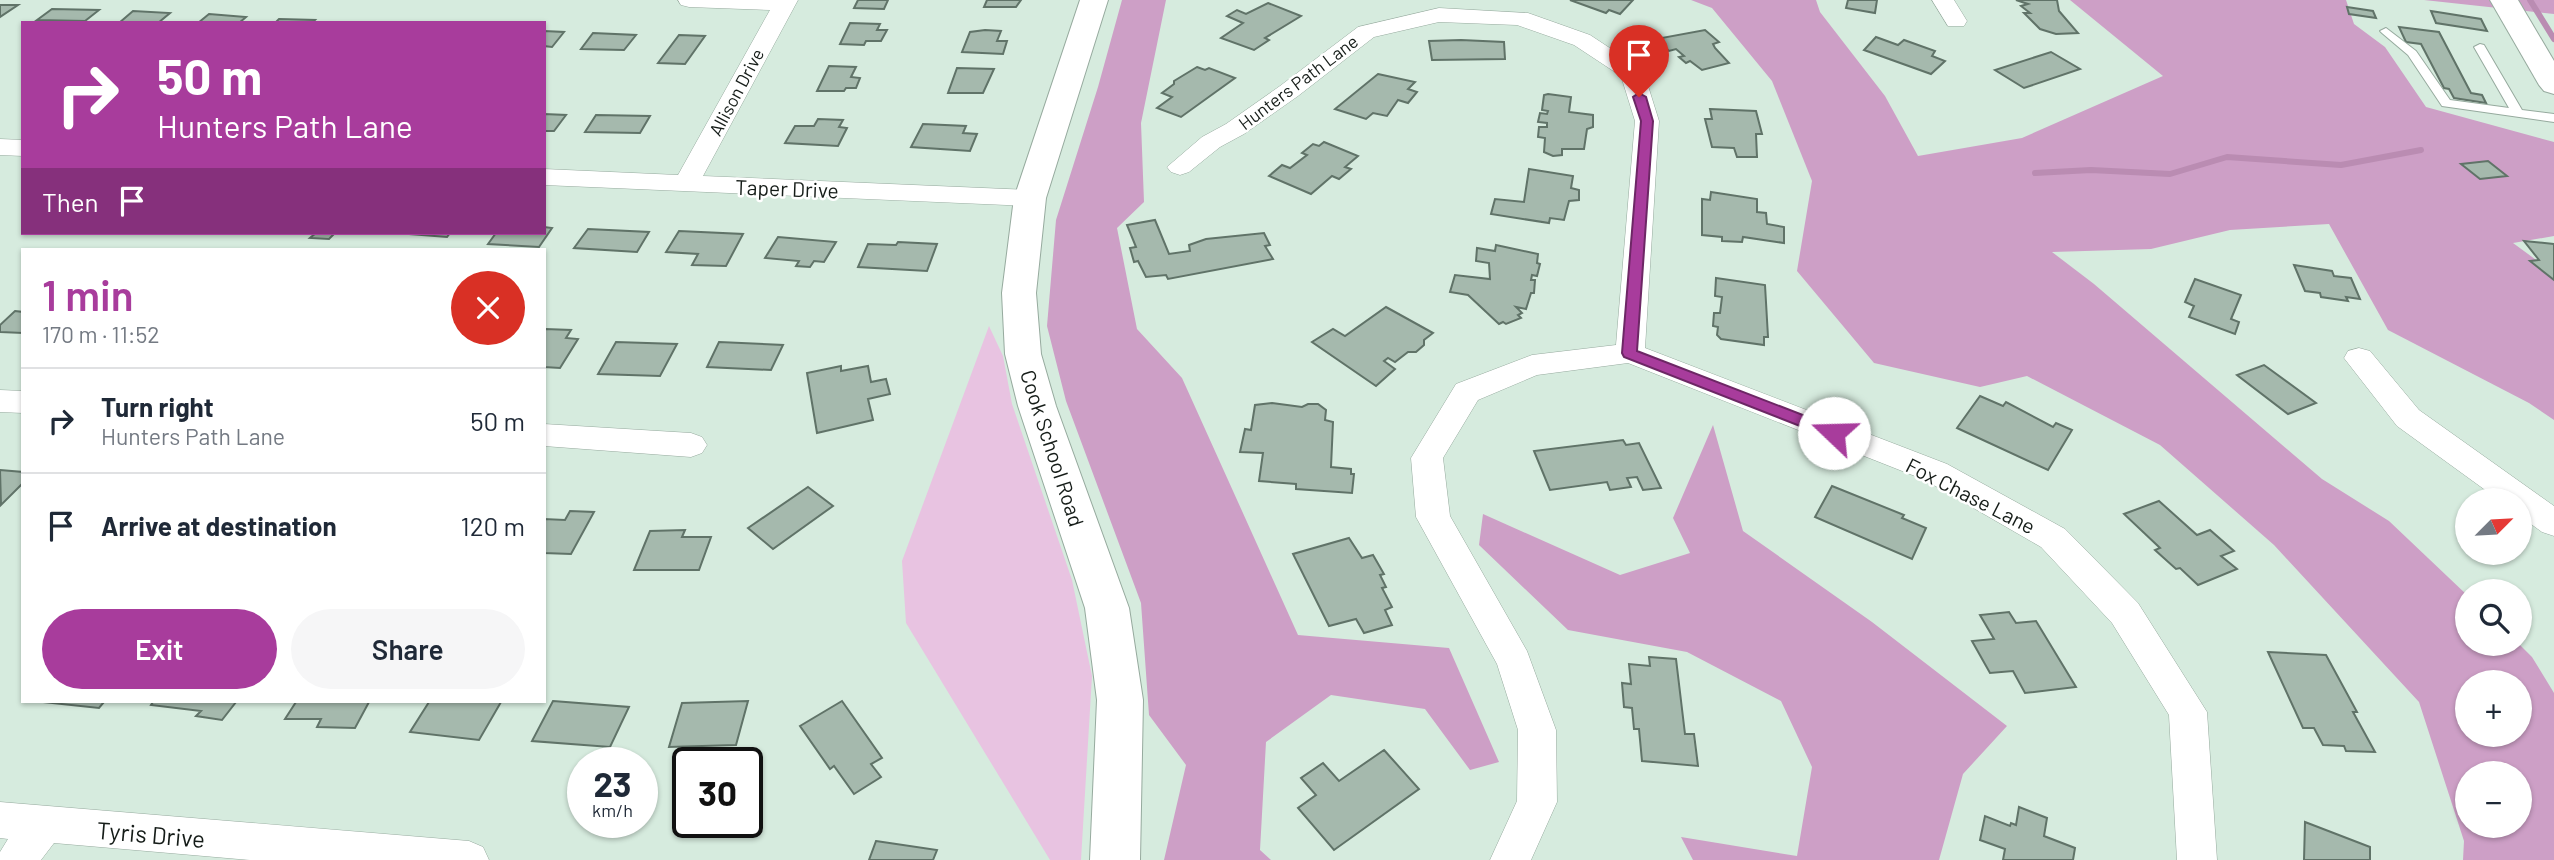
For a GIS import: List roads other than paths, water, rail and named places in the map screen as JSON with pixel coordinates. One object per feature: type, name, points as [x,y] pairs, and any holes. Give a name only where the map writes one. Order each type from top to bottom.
[{"type":"street","points":[[690,0],[785,2]]},
{"type":"street","name":"Cook School Road","points":[[1094,0],[1030,198],[1019,293],[1023,354],[1037,406],[1107,608],[1120,700],[1115,860]]},
{"type":"street","points":[[1942,0],[1956,21]]},
{"type":"street","points":[[2504,0],[2554,85]]},
{"type":"street","name":"Allison Drive","points":[[686,184],[785,2]]},
{"type":"street","name":"Hunters Path Lane","points":[[1180,167],[1211,142],[1289,92],[1366,32],[1438,15],[1520,18],[1582,40],[1632,73],[1647,121],[1630,353]]},
{"type":"street","points":[[0,147],[21,148]]},
{"type":"street","name":"Taper Drive","points":[[546,177],[1030,198]]},
{"type":"street","name":"Fox Chase Lane","points":[[1510,860],[1537,802],[1538,730],[1514,662],[1433,517],[1427,458],[1467,393],[1532,365],[1630,353],[1936,472],[2053,538],[2124,613],[2188,712],[2197,860]]},
{"type":"street","points":[[2359,358],[2408,418],[2554,523]]},
{"type":"street","points":[[0,401],[21,402]]},
{"type":"street","points":[[546,435],[691,445]]},
{"type":"street","name":"Tyris Drive","points":[[0,821],[469,860]]},
{"type":"street","points":[[17,860],[43,825]]},
{"type":"lane","points":[[2386,31],[2412,53],[2446,103],[2554,118]]},
{"type":"lane","points":[[2480,47],[2518,113]]},
{"type":"waterway","points":[[2530,0],[2554,39]]},
{"type":"waterway","points":[[2035,173],[2091,170],[2170,174],[2227,157],[2341,165],[2421,150]]}]
